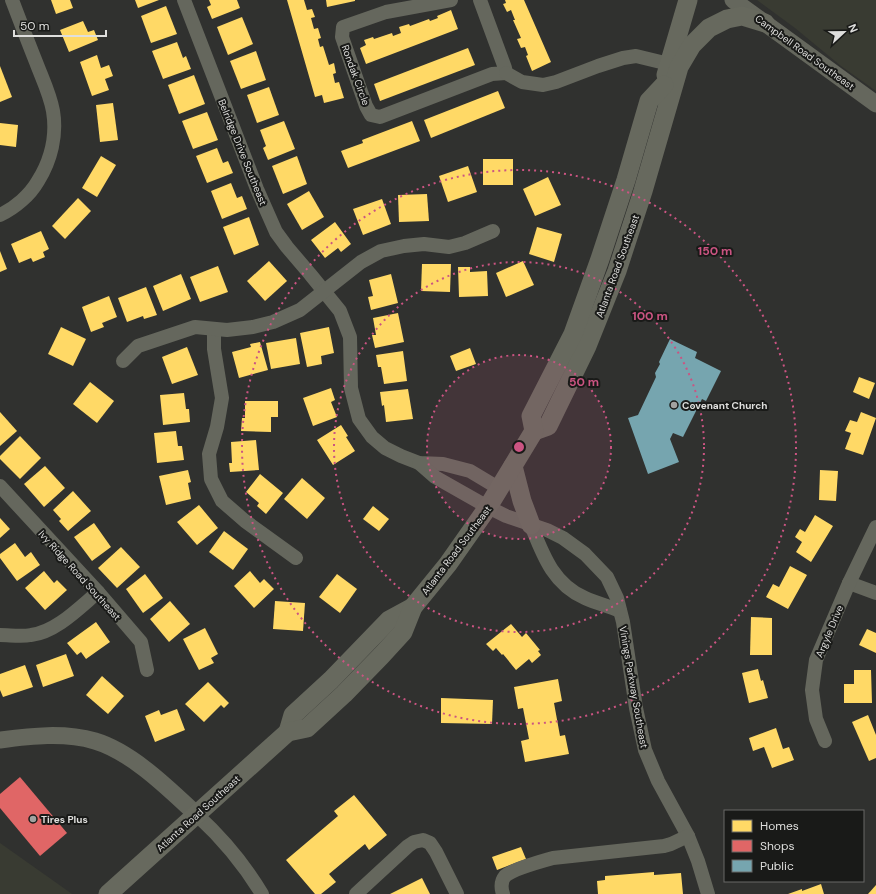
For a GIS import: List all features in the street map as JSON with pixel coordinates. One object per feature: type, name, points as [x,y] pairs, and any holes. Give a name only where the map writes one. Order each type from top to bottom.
[{"type":"main road","name":"Atlanta Road Southeast","points":[[534,430],[548,426],[587,346],[617,271],[668,110],[664,85],[688,0]]},
{"type":"main road","points":[[668,110],[679,67],[692,45],[709,28],[727,19],[742,16],[765,23]]},
{"type":"main road","name":"Atlanta Road Southeast","points":[[108,894],[288,732],[307,728],[363,675],[403,632],[413,607],[448,564],[488,507],[514,466],[534,430],[531,416],[573,334],[587,297],[626,180],[649,101],[664,85]]},
{"type":"main road","points":[[514,466],[522,501],[531,525]]},
{"type":"street","points":[[0,215],[19,203],[34,188],[46,168],[54,132],[53,111],[47,92],[12,0]]},
{"type":"street","name":"Belridge Drive Southeast","points":[[184,0],[256,189],[276,232],[287,248],[340,311],[350,337],[352,388],[359,419],[372,437],[385,448],[419,463],[435,477],[488,507]]},
{"type":"street","name":"Rondak Circle","points":[[451,0],[386,12],[343,27],[342,37],[366,106],[371,115],[380,117],[492,74],[506,73]]},
{"type":"street","points":[[480,0],[506,73],[522,82],[543,85],[556,82],[623,58],[636,56],[669,64]]},
{"type":"street","name":"Campbell Road Southeast","points":[[733,0],[876,104]]},
{"type":"street","points":[[123,361],[138,346],[195,327],[227,330],[252,328],[273,322],[300,310],[361,262],[381,251],[404,246],[424,244],[449,247],[465,243],[493,231]]},
{"type":"street","points":[[214,329],[214,349],[222,398],[217,427],[209,454],[211,479],[222,501],[245,521],[296,558]]},
{"type":"street","name":"Belridge Drive Southeast","points":[[419,463],[443,464],[470,471],[500,489]]},
{"type":"street","name":"Ivy Ridge Road Southeast","points":[[0,486],[98,592],[141,642],[147,670]]},
{"type":"street","name":"Vinings Parkway Southeast","points":[[488,507],[506,516],[547,530],[563,538],[574,545],[592,561],[610,582],[617,598],[626,635],[636,708],[644,750],[658,781],[688,836],[698,861],[708,894]]},
{"type":"street","name":"Vinings Parkway Southeast","points":[[531,525],[550,568],[559,580],[584,598],[620,611]]},
{"type":"street","name":"Argyle Drive","points":[[825,741],[816,719],[812,690],[816,660],[849,583],[876,527]]},
{"type":"street","points":[[849,583],[876,593]]},
{"type":"street","points":[[0,635],[31,635],[49,629],[67,619],[98,592]]},
{"type":"street","points":[[0,740],[49,736],[82,738],[113,748],[130,759],[164,786],[217,834],[252,877],[262,894]]},
{"type":"street","points":[[503,894],[501,890],[502,881],[506,875],[542,861],[553,858],[664,846],[688,836]]},
{"type":"street","points":[[356,894],[408,846],[414,842],[423,840],[430,842],[458,894]]},
{"type":"shaded area","points":[[757,0],[876,0],[876,91],[841,66],[795,28]]},
{"type":"shaded area","points":[[0,843],[58,884],[72,894],[0,894]]},
{"type":"building: Homes","points":[[51,0],[70,0],[73,8],[56,14]]},
{"type":"building: Homes","points":[[135,0],[159,0],[138,8]]},
{"type":"building: Homes","points":[[209,0],[237,0],[240,8],[212,19],[207,7],[211,5]]},
{"type":"building: Homes","points":[[287,0],[304,0],[307,10],[312,9],[315,17],[311,18],[314,29],[318,28],[321,38],[318,39],[320,47],[323,46],[329,65],[334,63],[336,73],[333,74],[335,83],[339,82],[344,98],[324,103],[322,95],[315,97]]},
{"type":"building: Homes","points":[[326,0],[355,0],[355,1],[327,7]]},
{"type":"building: Homes","points":[[505,0],[524,0],[551,62],[532,71],[526,56],[528,55],[525,47],[521,48],[517,39],[521,38],[513,20],[515,20],[511,10],[507,12],[503,4],[506,3]]},
{"type":"building: Homes","points":[[166,6],[177,34],[151,43],[141,16]]},
{"type":"building: Homes","points":[[451,10],[458,29],[366,64],[360,48],[366,45],[364,40],[373,37],[374,39],[392,33],[393,36],[401,33],[399,27],[409,24],[410,26],[429,19],[430,21]]},
{"type":"building: Homes","points":[[242,17],[253,44],[228,55],[217,27]]},
{"type":"building: Homes","points":[[83,21],[88,32],[94,30],[98,40],[69,52],[60,30]]},
{"type":"building: Homes","points":[[177,42],[183,58],[186,56],[191,69],[163,79],[152,51]]},
{"type":"building: Homes","points":[[468,48],[475,65],[380,101],[374,84]]},
{"type":"building: Homes","points":[[256,51],[266,80],[241,89],[230,61]]},
{"type":"building: Homes","points":[[97,55],[101,68],[109,65],[113,76],[105,79],[109,90],[92,96],[80,62]]},
{"type":"building: Homes","points":[[0,66],[12,97],[0,102]]},
{"type":"building: Homes","points":[[194,75],[205,104],[179,114],[168,85]]},
{"type":"building: Homes","points":[[269,87],[279,115],[257,123],[247,95]]},
{"type":"building: Homes","points":[[498,91],[505,108],[431,138],[424,120]]},
{"type":"building: Homes","points":[[113,103],[118,140],[100,142],[96,105]]},
{"type":"building: Homes","points":[[207,112],[218,140],[193,149],[182,121]]},
{"type":"building: Homes","points":[[284,121],[295,149],[268,160],[263,148],[266,146],[260,130]]},
{"type":"building: Homes","points":[[412,121],[420,141],[348,168],[341,151],[363,143],[362,140]]},
{"type":"building: Homes","points":[[0,123],[18,125],[16,147],[0,145]]},
{"type":"building: Homes","points":[[217,148],[223,163],[228,161],[233,173],[207,183],[196,156]]},
{"type":"building: Homes","points":[[101,156],[116,165],[97,197],[82,188]]},
{"type":"building: Homes","points":[[297,156],[307,184],[283,194],[272,166]]},
{"type":"building: Homes","points":[[483,159],[513,159],[513,185],[483,185]]},
{"type":"building: Homes","points":[[468,166],[477,192],[448,202],[439,176]]},
{"type":"building: Homes","points":[[548,177],[561,205],[535,216],[523,189]]},
{"type":"building: Homes","points":[[231,183],[237,198],[242,196],[247,209],[222,219],[211,191]]},
{"type":"building: Homes","points":[[309,191],[324,217],[302,230],[287,204]]},
{"type":"building: Homes","points":[[427,194],[429,221],[399,222],[398,195]]},
{"type":"building: Homes","points":[[78,198],[91,211],[65,239],[52,226]]},
{"type":"building: Homes","points":[[382,199],[391,224],[363,235],[353,209]]},
{"type":"building: Homes","points":[[249,217],[259,245],[234,255],[223,227]]},
{"type":"building: Homes","points":[[335,222],[351,244],[341,252],[338,248],[325,258],[311,240]]},
{"type":"building: Homes","points":[[537,227],[562,234],[554,262],[529,254]]},
{"type":"building: Homes","points":[[41,231],[49,249],[43,252],[45,257],[33,262],[31,258],[19,263],[11,244]]},
{"type":"building: Homes","points":[[0,251],[7,269],[0,272]]},
{"type":"building: Homes","points":[[269,261],[287,281],[265,301],[247,281]]},
{"type":"building: Homes","points":[[523,261],[534,285],[506,297],[496,273]]},
{"type":"building: Homes","points":[[422,264],[451,264],[450,292],[421,291]]},
{"type":"building: Homes","points":[[218,266],[228,292],[200,302],[190,277]]},
{"type":"building: Homes","points":[[458,267],[470,267],[470,272],[487,271],[488,296],[459,297]]},
{"type":"building: Homes","points":[[181,274],[191,299],[163,311],[153,286]]},
{"type":"building: Homes","points":[[391,274],[398,303],[371,310],[368,297],[373,296],[369,280]]},
{"type":"building: Homes","points":[[146,287],[157,315],[144,319],[143,316],[127,322],[118,298]]},
{"type":"building: Homes","points":[[109,296],[117,317],[102,323],[104,327],[91,332],[82,307]]},
{"type":"building: Homes","points":[[398,313],[404,342],[375,348],[372,335],[376,335],[373,318]]},
{"type":"building: Homes","points":[[61,327],[86,339],[73,366],[48,354]]},
{"type":"building: Homes","points":[[329,327],[334,353],[321,356],[322,364],[307,367],[300,333]]},
{"type":"building: Homes","points":[[296,338],[300,364],[271,369],[266,343]]},
{"type":"building: Homes","points":[[260,342],[268,370],[239,378],[232,352],[251,347],[250,344]]},
{"type":"building: Homes","points":[[187,347],[198,375],[172,384],[162,357]]},
{"type":"building: Homes","points":[[470,348],[476,364],[456,371],[450,356]]},
{"type":"building: Homes","points":[[403,351],[407,381],[384,384],[381,367],[378,367],[376,355]]},
{"type":"building: Homes","points":[[859,377],[875,383],[869,399],[853,392]]},
{"type":"building: Homes","points":[[90,382],[114,401],[97,423],[73,404]]},
{"type":"building: Homes","points":[[331,388],[335,400],[331,402],[337,417],[313,426],[303,398]]},
{"type":"building: Homes","points":[[408,389],[413,419],[386,422],[384,405],[382,406],[380,392]]},
{"type":"building: Homes","points":[[184,393],[186,409],[189,409],[190,422],[163,425],[160,395]]},
{"type":"building: Homes","points":[[245,401],[278,401],[278,417],[271,417],[271,432],[241,431],[242,418],[245,418]]},
{"type":"building: Homes","points":[[0,412],[17,431],[0,446]]},
{"type":"building: Homes","points":[[861,412],[876,418],[863,455],[845,449],[851,433],[845,431],[850,420],[857,422]]},
{"type":"building: Homes","points":[[341,425],[348,436],[346,437],[355,451],[333,465],[317,440]]},
{"type":"building: Homes","points":[[176,431],[178,446],[182,446],[184,460],[157,463],[154,433]]},
{"type":"building: Homes","points":[[20,436],[41,458],[20,479],[0,459],[0,456]]},
{"type":"building: Homes","points":[[256,440],[259,470],[230,472],[229,463],[232,463],[231,442]]},
{"type":"building: Homes","points":[[45,466],[65,488],[44,507],[24,484]]},
{"type":"building: Homes","points":[[188,470],[191,482],[188,483],[191,499],[166,505],[159,476]]},
{"type":"building: Homes","points":[[820,470],[838,471],[836,501],[819,500]]},
{"type":"building: Homes","points":[[260,474],[283,493],[266,514],[257,506],[259,503],[246,492]]},
{"type":"building: Homes","points":[[302,478],[325,498],[307,519],[284,499]]},
{"type":"building: Homes","points":[[73,491],[91,511],[68,531],[59,521],[61,519],[53,510]]},
{"type":"building: Homes","points":[[199,505],[218,528],[197,545],[177,522]]},
{"type":"building: Homes","points":[[373,506],[389,519],[379,531],[363,519]]},
{"type":"building: Homes","points":[[815,515],[833,526],[811,562],[796,552],[802,542],[795,537],[800,529],[805,532]]},
{"type":"building: Homes","points":[[0,518],[10,529],[0,538]]},
{"type":"building: Homes","points":[[94,523],[111,547],[92,561],[74,537]]},
{"type":"building: Homes","points":[[224,531],[248,549],[233,570],[209,552]]},
{"type":"building: Homes","points":[[15,543],[25,557],[31,552],[40,565],[17,581],[0,558],[0,554]]},
{"type":"building: Homes","points":[[121,547],[140,567],[117,588],[98,568]]},
{"type":"building: Homes","points":[[790,566],[807,575],[788,609],[766,597],[773,584],[779,587]]},
{"type":"building: Homes","points":[[44,571],[54,583],[57,580],[67,590],[45,610],[25,588]]},
{"type":"building: Homes","points":[[250,571],[260,583],[264,579],[274,589],[254,608],[234,586]]},
{"type":"building: Homes","points":[[145,574],[163,598],[143,613],[126,589]]},
{"type":"building: Homes","points":[[337,574],[357,589],[340,613],[319,597]]},
{"type":"building: Homes","points":[[170,601],[190,624],[169,642],[150,619]]},
{"type":"building: Homes","points":[[275,601],[305,603],[303,631],[273,629]]},
{"type":"building: Homes","points":[[751,617],[772,618],[772,655],[750,655]]},
{"type":"building: Homes","points":[[96,622],[110,642],[86,659],[81,652],[77,655],[67,643]]},
{"type":"building: Homes","points":[[511,624],[522,637],[526,633],[540,650],[538,651],[541,655],[532,663],[529,659],[516,670],[503,654],[502,655],[496,648],[493,651],[486,644]]},
{"type":"building: Homes","points":[[205,628],[218,654],[211,658],[214,663],[199,670],[183,639]]},
{"type":"building: Homes","points":[[867,629],[876,633],[876,653],[859,645]]},
{"type":"building: Homes","points":[[66,654],[74,676],[43,687],[36,665]]},
{"type":"building: Homes","points":[[25,665],[33,687],[3,697],[0,690],[0,674]]},
{"type":"building: Homes","points":[[758,669],[768,698],[749,703],[742,673]]},
{"type":"building: Homes","points":[[854,670],[871,670],[872,703],[844,703],[844,684],[854,684]]},
{"type":"building: Homes","points":[[102,676],[124,696],[108,714],[86,695]]},
{"type":"building: Homes","points":[[558,679],[562,701],[554,703],[560,736],[565,735],[569,754],[525,762],[521,741],[529,739],[523,708],[518,709],[514,687]]},
{"type":"building: Homes","points":[[208,682],[229,703],[224,708],[221,705],[204,722],[185,704]]},
{"type":"building: Homes","points":[[441,698],[493,700],[492,724],[441,723]]},
{"type":"building: Homes","points":[[177,709],[185,730],[155,742],[145,716],[159,710],[161,715]]},
{"type":"building: Homes","points":[[868,715],[876,735],[876,758],[869,761],[852,722]]},
{"type":"building: Homes","points":[[776,728],[783,749],[789,747],[794,760],[772,768],[764,747],[753,751],[749,738]]},
{"type":"building: Homes","points":[[354,795],[387,835],[369,850],[365,844],[329,874],[336,882],[321,894],[315,894],[286,860],[338,816],[334,811]]},
{"type":"building: Homes","points":[[521,847],[526,859],[497,870],[492,857]]},
{"type":"building: Homes","points":[[654,872],[654,875],[681,873],[683,894],[598,894],[597,881],[605,880],[605,876]]},
{"type":"building: Homes","points":[[422,878],[430,894],[390,894]]},
{"type":"building: Homes","points":[[821,884],[824,894],[788,894],[802,889],[802,891]]},
{"type":"building: Homes","points":[[876,885],[876,894],[868,894]]},
{"type":"building: Shops","points":[[20,777],[67,833],[40,856],[0,808],[0,794]]},
{"type":"building: Public","points":[[670,339],[697,352],[695,358],[721,371],[706,401],[702,399],[683,437],[673,433],[670,439],[679,462],[648,474],[628,418],[638,415],[656,377],[655,373],[660,364],[659,362]]},
{"type":"place","name":"Covenant Church","points":[[674,405]]},
{"type":"place","name":"Tires Plus","points":[[33,819]]}]
